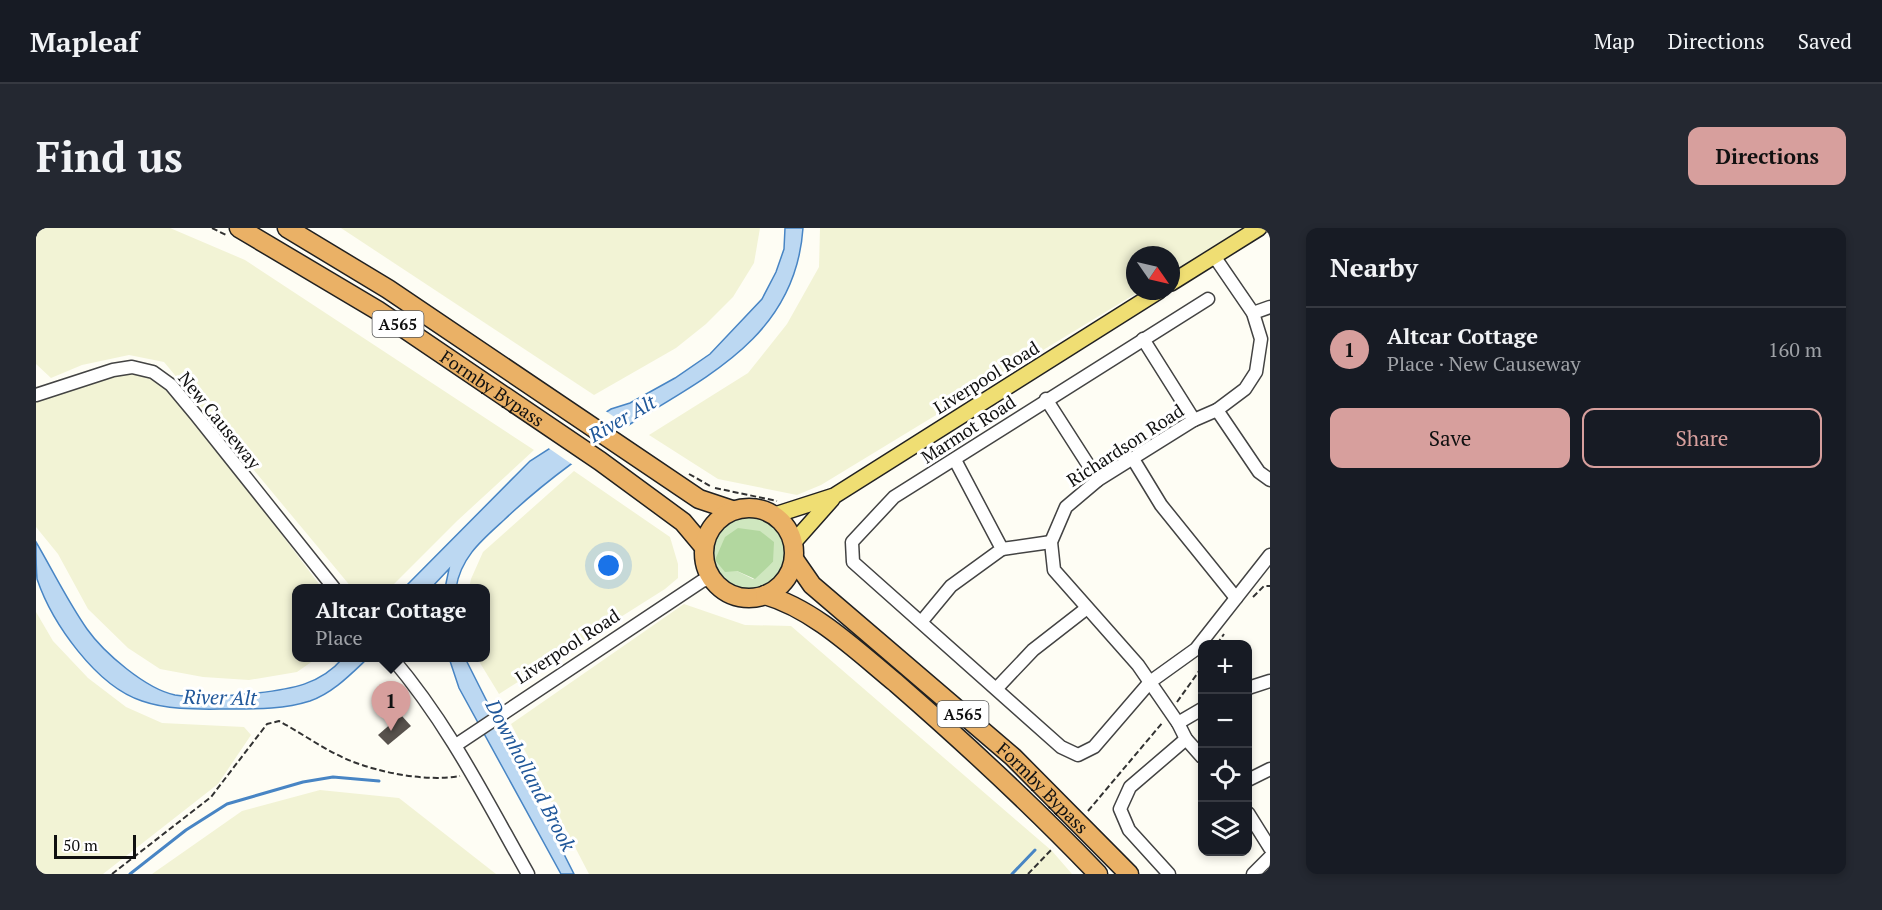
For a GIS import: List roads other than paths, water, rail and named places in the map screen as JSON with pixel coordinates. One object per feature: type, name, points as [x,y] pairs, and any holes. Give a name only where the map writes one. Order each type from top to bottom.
[{"type":"highway","name":"Formby Bypass","points":[[239,228],[377,310],[600,461],[683,522],[704,547]]},
{"type":"highway","name":"Formby Bypass","points":[[287,228],[388,289],[699,499],[732,510]]},
{"type":"highway","name":"A565","points":[[732,510],[746,507],[761,509],[775,515],[783,523],[794,551]]},
{"type":"highway","points":[[704,547],[713,525],[732,510]]},
{"type":"highway","name":"A565","points":[[704,547],[706,569],[718,586],[735,596],[755,598],[765,595]]},
{"type":"highway","name":"Formby Bypass","points":[[794,551],[812,585],[1013,757],[1129,874]]},
{"type":"highway","points":[[765,595],[784,581],[794,551]]},
{"type":"highway","name":"Formby Bypass","points":[[765,595],[788,602],[860,653],[998,775],[1098,874]]},
{"type":"main road","points":[[1180,277],[1259,228]]},
{"type":"main road","name":"Liverpool Road","points":[[775,515],[797,510],[834,496],[1145,300]]},
{"type":"main road","name":"Liverpool Road","points":[[794,551],[834,496]]},
{"type":"street","name":"Richardson Road","points":[[1051,542],[1066,507],[1098,480],[1194,420],[1217,410],[1245,389],[1256,372],[1261,339],[1253,313],[1214,256]]},
{"type":"street","name":"Marmot Road","points":[[1150,682],[1094,747],[1078,755],[1061,747],[853,562],[852,542],[894,497],[955,460],[1046,399],[1208,299]]},
{"type":"street","points":[[1253,313],[1270,307]]},
{"type":"street","points":[[1143,339],[1194,420]]},
{"type":"street","name":"New Causeway","points":[[36,395],[113,370],[132,367],[153,372],[171,385],[331,584]]},
{"type":"street","points":[[1046,399],[1098,480]]},
{"type":"street","points":[[1217,410],[1259,472],[1270,480]]},
{"type":"street","points":[[1133,459],[1161,505],[1241,601]]},
{"type":"street","points":[[955,460],[1002,549]]},
{"type":"street","points":[[922,621],[951,586],[1002,549],[1051,542],[1054,570],[1150,682],[1186,739],[1198,752]]},
{"type":"street","points":[[1150,682],[1196,649],[1241,601],[1270,555]]},
{"type":"street","name":"Liverpool Road","points":[[456,745],[506,709],[702,581],[711,579]]},
{"type":"street","points":[[997,688],[1033,650],[1088,608]]},
{"type":"street","points":[[396,662],[426,698],[456,745],[528,874]]},
{"type":"street","points":[[1252,687],[1270,681]]},
{"type":"street","points":[[1178,723],[1198,713]]},
{"type":"street","points":[[1169,874],[1129,830],[1120,809],[1130,787],[1186,739]]},
{"type":"street","points":[[1252,778],[1270,769]]},
{"type":"street","points":[[1252,819],[1270,848]]},
{"type":"street","points":[[1253,874],[1270,857]]},
{"type":"water","name":"River Alt","points":[[785,228],[803,228],[797,264],[785,295],[768,322],[746,346],[694,385],[584,455],[535,492],[474,550],[463,567],[457,584],[446,584],[449,569],[435,584],[408,584],[530,461],[611,409],[630,403],[675,378],[710,354],[762,299],[776,272],[784,249]]},
{"type":"water","name":"River Alt","points":[[36,542],[73,608],[94,638],[126,669],[151,686],[175,695],[206,697],[282,690],[315,680],[339,662],[364,662],[341,683],[318,698],[291,706],[252,709],[187,709],[153,704],[125,693],[108,682],[78,651],[53,615],[37,579]]},
{"type":"water","name":"Downholland Brook","points":[[450,662],[467,662],[574,874],[561,874],[459,688]]},
{"type":"waterway","points":[[130,874],[186,830],[227,804],[303,782],[333,777],[379,781]]},
{"type":"waterway","points":[[1012,874],[1035,850]]},
{"type":"place","name":"Altcar Cottage","points":[[391,731]]}]
